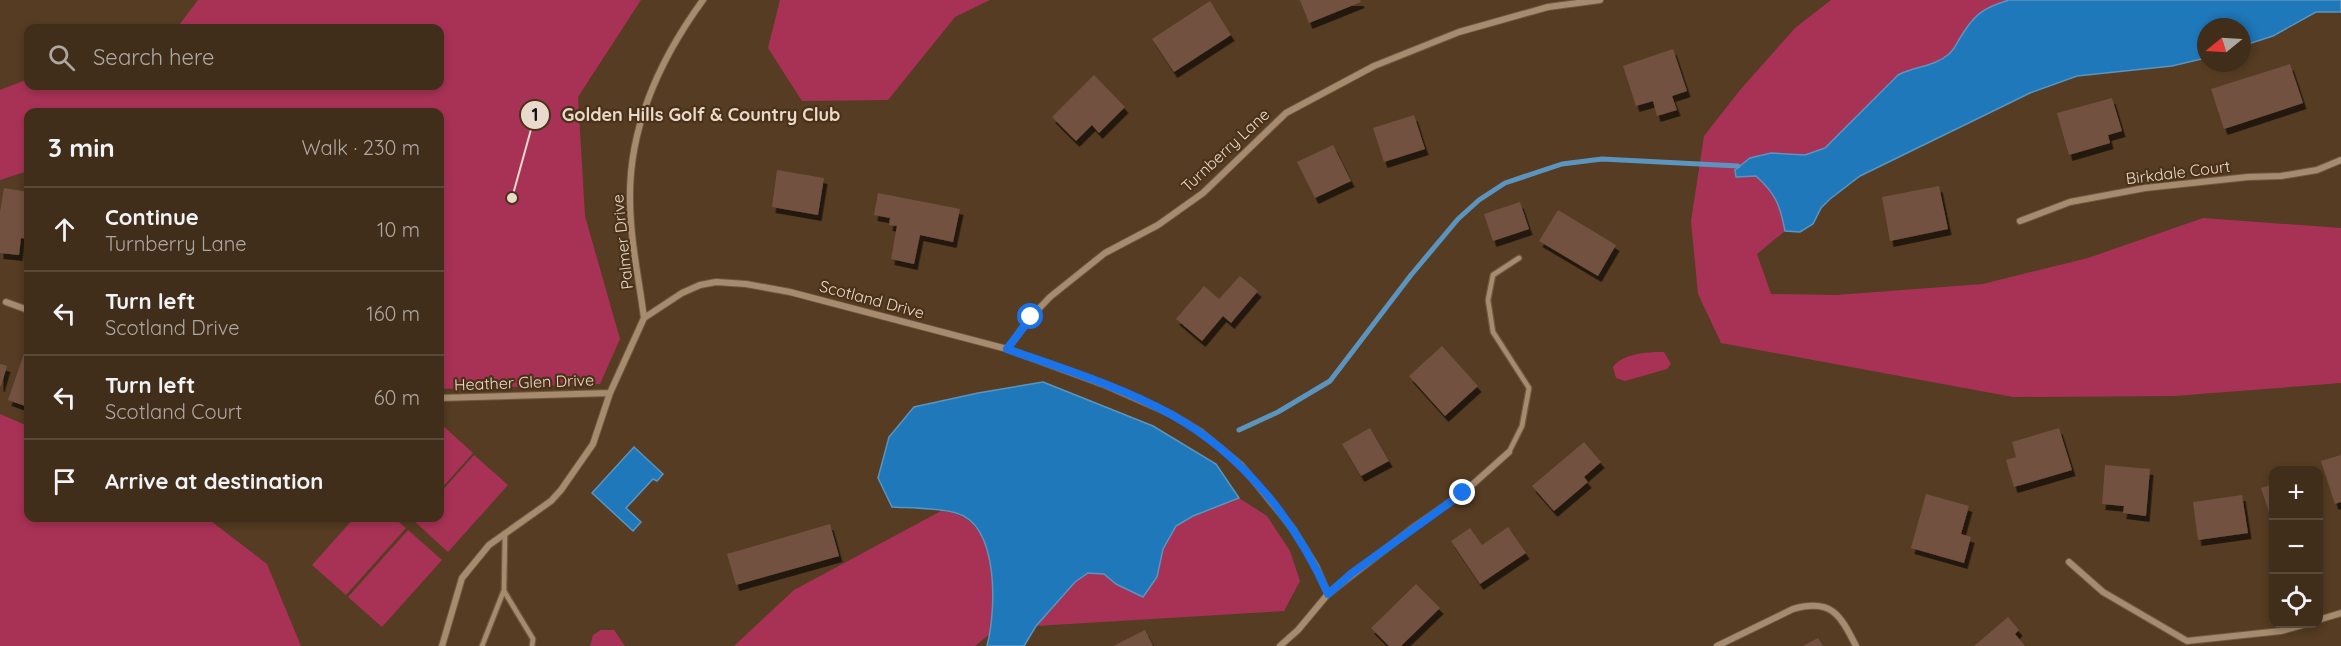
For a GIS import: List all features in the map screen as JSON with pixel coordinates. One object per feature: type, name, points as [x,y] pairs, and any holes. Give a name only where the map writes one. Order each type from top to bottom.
[{"type":"street","name":"Palmer Drive","points":[[644,318],[630,200],[636,135],[655,78],[703,0]]},
{"type":"street","name":"Turnberry Lane","points":[[1007,349],[1031,317],[1050,297],[1105,253],[1158,225],[1203,192],[1286,113],[1374,66],[1459,33],[1548,7],[1600,0]]},
{"type":"street","name":"Birkdale Court","points":[[2020,221],[2070,202],[2145,188],[2248,177],[2281,176],[2317,170],[2341,160]]},
{"type":"street","name":"Scotland Drive","points":[[644,318],[682,293],[700,285],[716,282],[746,284],[790,292],[1007,349],[1105,385],[1171,414],[1225,450],[1241,465],[1293,529],[1316,566],[1328,594]]},
{"type":"street","points":[[6,302],[24,309]]},
{"type":"street","points":[[442,646],[462,578],[489,545],[551,501],[593,444],[610,393],[644,318]]},
{"type":"street","name":"Heather Glen Drive","points":[[444,398],[610,393]]},
{"type":"street","points":[[1280,646],[1298,630],[1328,594],[1352,573],[1463,493],[1509,452]]},
{"type":"street","points":[[2069,562],[2103,592],[2187,641],[2281,632],[2294,628]]},
{"type":"street","points":[[1717,646],[1793,609],[1820,605],[1831,609],[1843,620],[1856,646]]},
{"type":"street","points":[[2323,619],[2341,612]]},
{"type":"lane","points":[[1509,452],[1522,426],[1529,388],[1493,333],[1488,300],[1493,275],[1519,258]]},
{"type":"lane","points":[[482,646],[504,590],[505,533]]},
{"type":"lane","points":[[504,590],[533,639],[532,646]]},
{"type":"shaded area","points":[[198,0],[641,0],[578,97],[585,216],[620,339],[600,384],[444,389],[444,108],[24,108],[24,172],[0,180],[0,90],[24,81],[24,90],[444,90],[444,24],[180,24]]},
{"type":"shaded area","points":[[780,0],[990,0],[955,17],[888,100],[802,101],[768,48]]},
{"type":"shaded area","points":[[1831,0],[2009,0],[1980,13],[1970,23],[1949,54],[1931,64],[1898,75],[1825,148],[1805,155],[1771,153],[1744,175],[1756,176],[1768,189],[1776,200],[1783,222],[1785,231],[1757,254],[1771,294],[1836,295],[1983,284],[2088,258],[2203,218],[2341,228],[2341,383],[2174,396],[2013,397],[1721,343],[1698,294],[1691,221],[1704,136],[1740,90],[1795,28]]},
{"type":"shaded area","points":[[1664,352],[1671,364],[1667,369],[1625,381],[1616,378],[1613,367],[1621,360],[1637,354]]},
{"type":"shaded area","points":[[0,414],[24,424],[24,522],[212,522],[267,564],[301,646],[0,646]]},
{"type":"shaded area","points":[[444,427],[473,453],[444,486]]},
{"type":"shaded area","points":[[474,455],[508,485],[448,552],[415,522],[444,522],[444,489]]},
{"type":"shaded area","points":[[1239,498],[1267,516],[1290,551],[1300,581],[1284,611],[1036,626],[991,633],[975,646],[734,646],[794,590],[941,511],[956,514],[976,528],[987,550],[993,590],[1075,581],[1088,573],[1104,574],[1116,584],[1157,577],[1163,549],[1176,526],[1193,516]]},
{"type":"shaded area","points":[[350,522],[399,522],[406,528],[346,595],[312,565]]},
{"type":"shaded area","points":[[408,530],[442,560],[382,627],[348,597]]},
{"type":"shaded area","points":[[601,630],[614,630],[625,646],[590,646],[593,635]]},
{"type":"water","points":[[2009,0],[2341,0],[2341,12],[2316,12],[2273,36],[2251,43],[2251,18],[2197,18],[2197,60],[2172,66],[2077,76],[2030,93],[1860,176],[1830,199],[1821,208],[1813,224],[1800,232],[1785,231],[1776,200],[1756,176],[1736,177],[1735,170],[1750,158],[1771,153],[1805,155],[1825,148],[1898,75],[1931,64],[1949,54],[1970,23],[1992,6]]},
{"type":"water","points":[[1043,382],[1153,426],[1216,464],[1239,498],[1193,516],[1176,526],[1163,549],[1157,577],[1143,597],[1116,584],[1104,574],[1088,573],[1075,582],[1036,626],[1024,646],[987,646],[993,592],[988,551],[981,534],[970,521],[956,513],[933,509],[892,507],[878,478],[889,437],[914,407]]},
{"type":"water","points":[[634,447],[663,474],[657,481],[653,479],[626,508],[641,522],[633,531],[592,493]]},
{"type":"building","points":[[1300,0],[1360,0],[1361,2],[1309,23]]},
{"type":"building","points":[[1210,1],[1231,35],[1174,72],[1152,39]]},
{"type":"building","points":[[1673,49],[1687,91],[1672,96],[1677,110],[1657,116],[1653,101],[1636,106],[1623,66]]},
{"type":"building","points":[[2290,64],[2303,103],[2224,129],[2211,89]]},
{"type":"building","points":[[1094,75],[1125,107],[1099,133],[1092,125],[1076,141],[1052,117]]},
{"type":"building","points":[[2112,98],[2122,131],[2108,135],[2110,143],[2069,155],[2057,113]]},
{"type":"building","points":[[1414,115],[1425,149],[1384,162],[1373,128]]},
{"type":"building","points":[[1333,145],[1351,181],[1315,198],[1297,162]]},
{"type":"building","points":[[777,170],[824,178],[818,215],[772,207]]},
{"type":"building","points":[[1939,186],[1948,229],[1890,241],[1882,197]]},
{"type":"building","points":[[4,188],[24,191],[24,238],[21,238],[19,255],[0,253],[0,212]]},
{"type":"building","points":[[878,193],[960,209],[953,242],[920,235],[914,264],[891,259],[897,226],[889,225],[890,218],[874,215]]},
{"type":"building","points":[[1520,202],[1529,229],[1493,241],[1484,214]]},
{"type":"building","points":[[1558,210],[1616,245],[1598,276],[1539,241]]},
{"type":"building","points":[[1240,276],[1258,291],[1231,323],[1223,316],[1202,341],[1176,319],[1204,286],[1219,299]]},
{"type":"building","points":[[1442,346],[1478,386],[1445,416],[1409,376]]},
{"type":"building","points":[[24,354],[24,406],[8,400]]},
{"type":"building","points":[[0,364],[7,366],[1,386],[0,386]]},
{"type":"building","points":[[1370,428],[1389,461],[1361,476],[1342,444]]},
{"type":"building","points":[[2059,428],[2072,470],[2014,487],[2006,460],[2016,457],[2012,442]]},
{"type":"building","points":[[1584,442],[1601,462],[1584,477],[1588,482],[1554,511],[1532,486]]},
{"type":"building","points":[[2341,455],[2341,502],[2335,504],[2321,461]]},
{"type":"building","points":[[2105,465],[2150,469],[2146,516],[2123,513],[2124,506],[2102,504]]},
{"type":"building","points":[[2269,486],[2269,512],[2261,488]]},
{"type":"building","points":[[1926,494],[1969,506],[1961,534],[1971,537],[1964,563],[1911,548]]},
{"type":"building","points":[[2242,495],[2248,533],[2198,540],[2193,502]]},
{"type":"building","points":[[830,524],[839,556],[736,585],[727,554]]},
{"type":"building","points":[[1508,527],[1526,553],[1480,584],[1451,541],[1470,528],[1482,545]]},
{"type":"building","points":[[1416,584],[1440,608],[1401,646],[1389,646],[1371,628]]},
{"type":"building","points":[[2008,617],[2019,630],[2015,634],[2025,646],[1974,646]]},
{"type":"building","points":[[1145,630],[1153,646],[1113,646]]},
{"type":"building","points":[[1818,638],[1823,646],[1803,646]]},
{"type":"waterway","points":[[1239,430],[1278,412],[1330,381],[1411,275],[1458,219],[1479,200],[1505,183],[1562,164],[1602,159],[1738,166]]},
{"type":"place","name":"Golden Hills Golf & Country Club","points":[[512,198]]},
{"type":"route","points":[[1031,317],[1007,349],[1105,385],[1171,414],[1225,450],[1241,465],[1293,529],[1316,566],[1328,594],[1352,573],[1463,493]]}]
